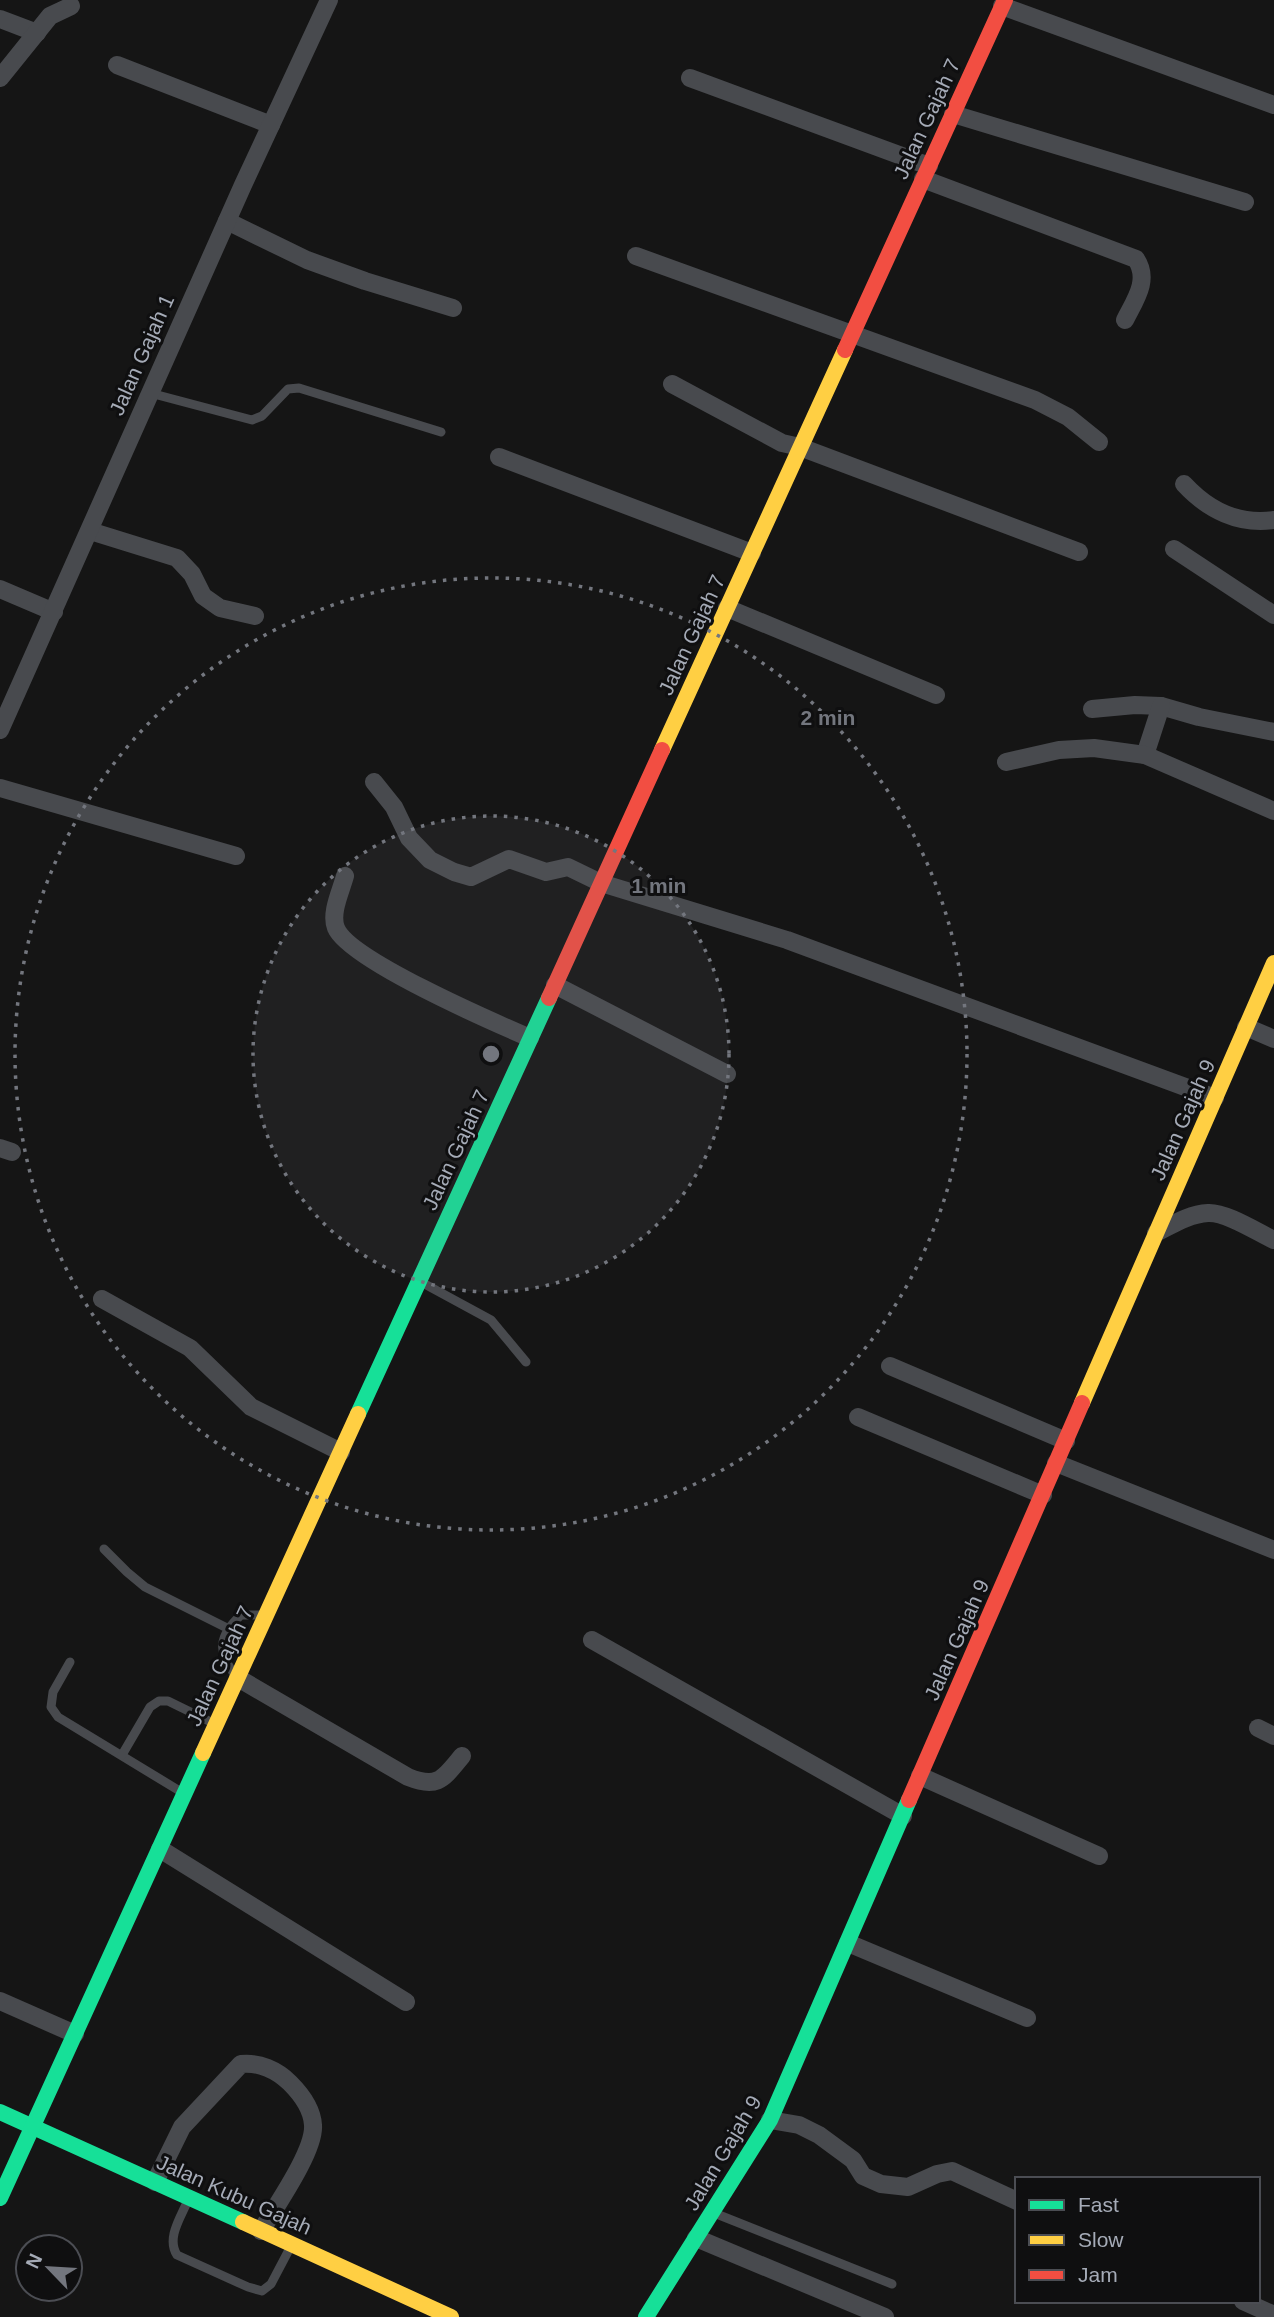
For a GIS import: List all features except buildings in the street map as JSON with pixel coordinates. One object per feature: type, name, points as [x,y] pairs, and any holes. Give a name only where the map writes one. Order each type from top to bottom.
[{"type":"street","name":"Jalan Gajah 1","points":[[0,730],[227,221],[329,0]]},
{"type":"street","points":[[1004,3],[1274,106]]},
{"type":"street","name":"Jalan Gajah 7","points":[[0,2198],[1004,3]]},
{"type":"street","points":[[0,78],[50,16],[71,6]]},
{"type":"street","points":[[0,19],[37,33]]},
{"type":"street","points":[[117,65],[271,125]]},
{"type":"street","points":[[690,78],[1136,259],[1144,277],[1125,320]]},
{"type":"street","points":[[953,114],[1245,202]]},
{"type":"street","points":[[227,221],[307,260],[453,308]]},
{"type":"street","points":[[636,256],[1035,400],[1068,417],[1099,442]]},
{"type":"street","points":[[672,384],[782,443],[800,447],[1079,552]]},
{"type":"street","points":[[499,457],[752,553]]},
{"type":"street","points":[[1184,484],[1199,500],[1222,513],[1241,520],[1274,520]]},
{"type":"street","points":[[90,531],[177,558],[192,574],[203,596],[220,608],[255,617]]},
{"type":"street","points":[[1174,549],[1274,615]]},
{"type":"street","points":[[0,589],[54,612]]},
{"type":"street","points":[[727,608],[936,695]]},
{"type":"street","points":[[1092,709],[1135,705],[1161,706],[1199,717],[1274,732]]},
{"type":"street","points":[[1145,755],[1161,706]]},
{"type":"street","points":[[1006,762],[1059,750],[1094,748],[1145,755],[1274,811]]},
{"type":"street","points":[[374,782],[394,807],[409,838],[430,860],[454,872],[471,877],[509,859],[542,872],[568,867],[601,883],[787,940],[1215,1098]]},
{"type":"street","points":[[0,788],[236,856]]},
{"type":"street","points":[[345,876],[333,919],[337,931],[362,955],[452,1003],[530,1038]]},
{"type":"street","name":"Jalan Gajah 9","points":[[646,2317],[770,2120],[1274,963]]},
{"type":"street","points":[[555,985],[727,1074]]},
{"type":"street","points":[[1246,1027],[1274,1039]]},
{"type":"street","points":[[1156,1233],[1184,1218],[1209,1212],[1227,1217],[1274,1240]]},
{"type":"street","points":[[102,1299],[190,1348],[251,1408],[341,1452]]},
{"type":"street","points":[[890,1366],[1066,1441]]},
{"type":"street","points":[[858,1417],[1042,1495]]},
{"type":"street","points":[[1056,1463],[1274,1550]]},
{"type":"street","points":[[592,1640],[903,1816]]},
{"type":"street","points":[[238,1678],[422,1783],[435,1783],[447,1775],[462,1756]]},
{"type":"street","points":[[920,1776],[1099,1856]]},
{"type":"street","points":[[160,1849],[406,2002]]},
{"type":"street","points":[[848,1943],[1027,2018]]},
{"type":"street","points":[[0,2001],[75,2034]]},
{"type":"street","points":[[155,2182],[183,2127],[191,2117],[241,2064],[255,2063],[284,2077],[304,2097],[313,2125],[308,2152],[261,2231]]},
{"type":"street","name":"Jalan Kubu Gajah","points":[[0,2112],[451,2317]]},
{"type":"street","points":[[770,2120],[799,2125],[819,2135],[853,2160],[863,2176],[881,2184],[908,2187],[937,2174],[952,2171],[1015,2200]]},
{"type":"street","points":[[696,2238],[885,2317]]},
{"type":"street","points":[[1247,2303],[1274,2315]]},
{"type":"lane","points":[[150,393],[252,421],[262,416],[288,389],[299,388],[441,432]]},
{"type":"lane","points":[[419,1281],[491,1320],[526,1362]]},
{"type":"lane","points":[[104,1549],[145,1587],[227,1628]]},
{"type":"lane","points":[[238,1678],[225,1663],[223,1643],[227,1628],[241,1615],[266,1615]]},
{"type":"lane","points":[[70,1662],[53,1692],[51,1707],[58,1717],[185,1794]]},
{"type":"lane","points":[[122,1755],[150,1707],[159,1700],[168,1701],[216,1725]]},
{"type":"lane","points":[[189,2198],[172,2236],[172,2247],[177,2255],[262,2291],[271,2284],[292,2245]]},
{"type":"lane","points":[[713,2212],[891,2284]]},
{"type":"traffic: fast","points":[[358,1414],[549,998]]},
{"type":"traffic: fast","points":[[0,2198],[203,1753]]},
{"type":"traffic: fast","points":[[646,2317],[770,2120],[909,1800]]},
{"type":"traffic: fast","points":[[0,2112],[243,2222]]},
{"type":"traffic: slow","points":[[662,750],[845,350]]},
{"type":"traffic: slow","points":[[1082,1403],[1274,963]]},
{"type":"traffic: slow","points":[[203,1753],[358,1414]]},
{"type":"traffic: slow","points":[[243,2222],[451,2317]]},
{"type":"traffic: jam","points":[[845,350],[1005,0]]},
{"type":"traffic: jam","points":[[549,998],[662,750]]},
{"type":"traffic: jam","points":[[909,1800],[1082,1403]]}]
